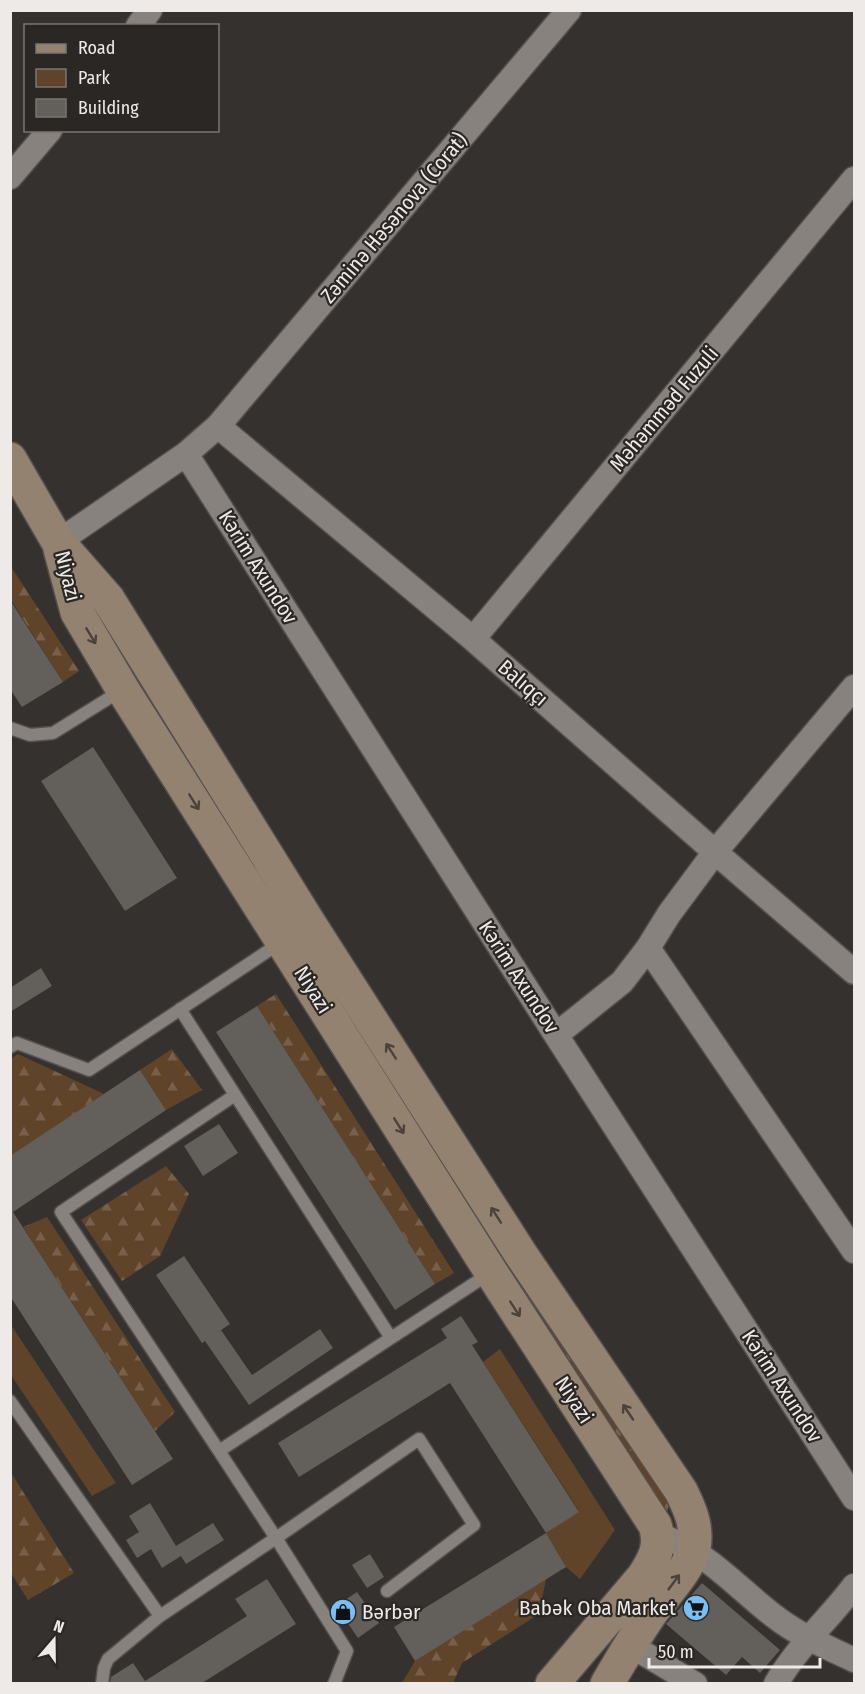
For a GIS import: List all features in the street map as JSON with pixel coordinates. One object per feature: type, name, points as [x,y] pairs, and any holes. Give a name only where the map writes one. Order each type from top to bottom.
[{"type":"main road","points":[[10,459],[58,542]]},
{"type":"main road","name":"Niyazi","points":[[58,542],[77,612],[123,690],[296,932],[507,1261],[658,1535]]},
{"type":"main road","name":"Niyazi","points":[[58,542],[108,599],[296,932]]},
{"type":"main road","name":"Niyazi","points":[[507,1261],[681,1491],[692,1514],[695,1539],[686,1565],[630,1645],[607,1683]]},
{"type":"main road","points":[[552,1683],[643,1577],[656,1555],[658,1535]]},
{"type":"street","points":[[140,24],[150,10]]},
{"type":"street","name":"Zəminə Həsənova (Corat)","points":[[218,426],[569,10]]},
{"type":"street","points":[[10,177],[48,132]]},
{"type":"street","name":"Məhəmməd Fuzuli","points":[[473,639],[855,179]]},
{"type":"street","points":[[58,542],[186,454],[218,426]]},
{"type":"street","name":"Balıqçı","points":[[218,426],[473,639],[855,972]]},
{"type":"street","name":"Kərim Axundov","points":[[186,454],[556,1035],[855,1498]]},
{"type":"street","points":[[556,1035],[622,982],[715,852],[855,687]]},
{"type":"street","points":[[648,948],[855,1251]]},
{"type":"street","points":[[658,1535],[693,1550],[776,1618],[808,1638],[855,1660]]},
{"type":"street","points":[[776,1683],[787,1664],[808,1638],[855,1586]]},
{"type":"street","points":[[630,1645],[694,1683]]},
{"type":"lane","points":[[10,728],[30,735],[53,733],[123,690]]},
{"type":"lane","points":[[10,1047],[17,1042],[89,1070],[296,932]]},
{"type":"lane","points":[[180,1010],[391,1338]]},
{"type":"lane","points":[[235,1095],[61,1212],[219,1450],[347,1651],[334,1683]]},
{"type":"lane","points":[[219,1450],[507,1261]]},
{"type":"lane","points":[[10,1401],[160,1616]]},
{"type":"lane","points":[[102,1683],[108,1659],[160,1616],[419,1439],[474,1525],[387,1591]]},
{"type":"green space","points":[[10,565],[79,671],[63,682],[11,600]]},
{"type":"green space","points":[[276,994],[454,1273],[435,1284],[257,1006]]},
{"type":"green space","points":[[172,1049],[202,1090],[166,1110],[140,1070]]},
{"type":"green space","points":[[18,1054],[104,1094],[11,1156],[11,1059]]},
{"type":"green space","points":[[166,1166],[189,1194],[160,1256],[122,1281],[81,1220]]},
{"type":"green space","points":[[47,1217],[175,1412],[155,1431],[23,1227]]},
{"type":"green space","points":[[527,1282],[669,1505],[665,1519],[516,1290]]},
{"type":"green space","points":[[10,1325],[116,1483],[92,1496],[11,1375]]},
{"type":"green space","points":[[500,1349],[615,1530],[580,1579],[566,1567],[546,1533],[579,1511],[483,1362]]},
{"type":"green space","points":[[10,1471],[74,1573],[28,1600],[11,1573]]},
{"type":"green space","points":[[546,1579],[539,1614],[462,1663],[453,1683],[402,1683],[415,1661]]},
{"type":"building","points":[[10,600],[63,682],[22,707],[10,689]]},
{"type":"building","points":[[93,747],[177,878],[125,911],[41,781]]},
{"type":"building","points":[[41,968],[52,986],[10,1012],[10,988]]},
{"type":"building","points":[[257,1006],[435,1284],[395,1310],[216,1032]]},
{"type":"building","points":[[140,1070],[166,1110],[13,1212],[173,1459],[132,1485],[10,1296],[10,1156]]},
{"type":"building","points":[[219,1124],[238,1153],[203,1176],[184,1146]]},
{"type":"building","points":[[184,1256],[230,1324],[221,1330],[252,1375],[320,1329],[333,1348],[249,1405],[205,1341],[202,1343],[156,1275]]},
{"type":"building","points":[[461,1316],[478,1342],[472,1345],[579,1512],[546,1533],[450,1383],[299,1477],[278,1443],[447,1338],[441,1329]]},
{"type":"building","points":[[150,1503],[176,1546],[213,1523],[224,1540],[186,1564],[181,1556],[162,1568],[151,1549],[137,1558],[126,1540],[139,1532],[129,1516]]},
{"type":"building","points":[[546,1533],[566,1567],[415,1661],[394,1627]]},
{"type":"building","points":[[370,1554],[384,1577],[367,1588],[352,1565]]},
{"type":"building","points":[[267,1579],[296,1624],[202,1683],[110,1683],[111,1677],[133,1663],[145,1681],[247,1616],[235,1599]]},
{"type":"building","points":[[702,1583],[780,1650],[760,1673],[742,1657],[726,1675],[666,1624]]},
{"type":"building","points":[[357,1592],[379,1623],[358,1638],[336,1606]]},
{"type":"place","name":"Babək Oba Market","points":[[696,1608]]},
{"type":"place","name":"Bərbər","points":[[343,1612]]}]
